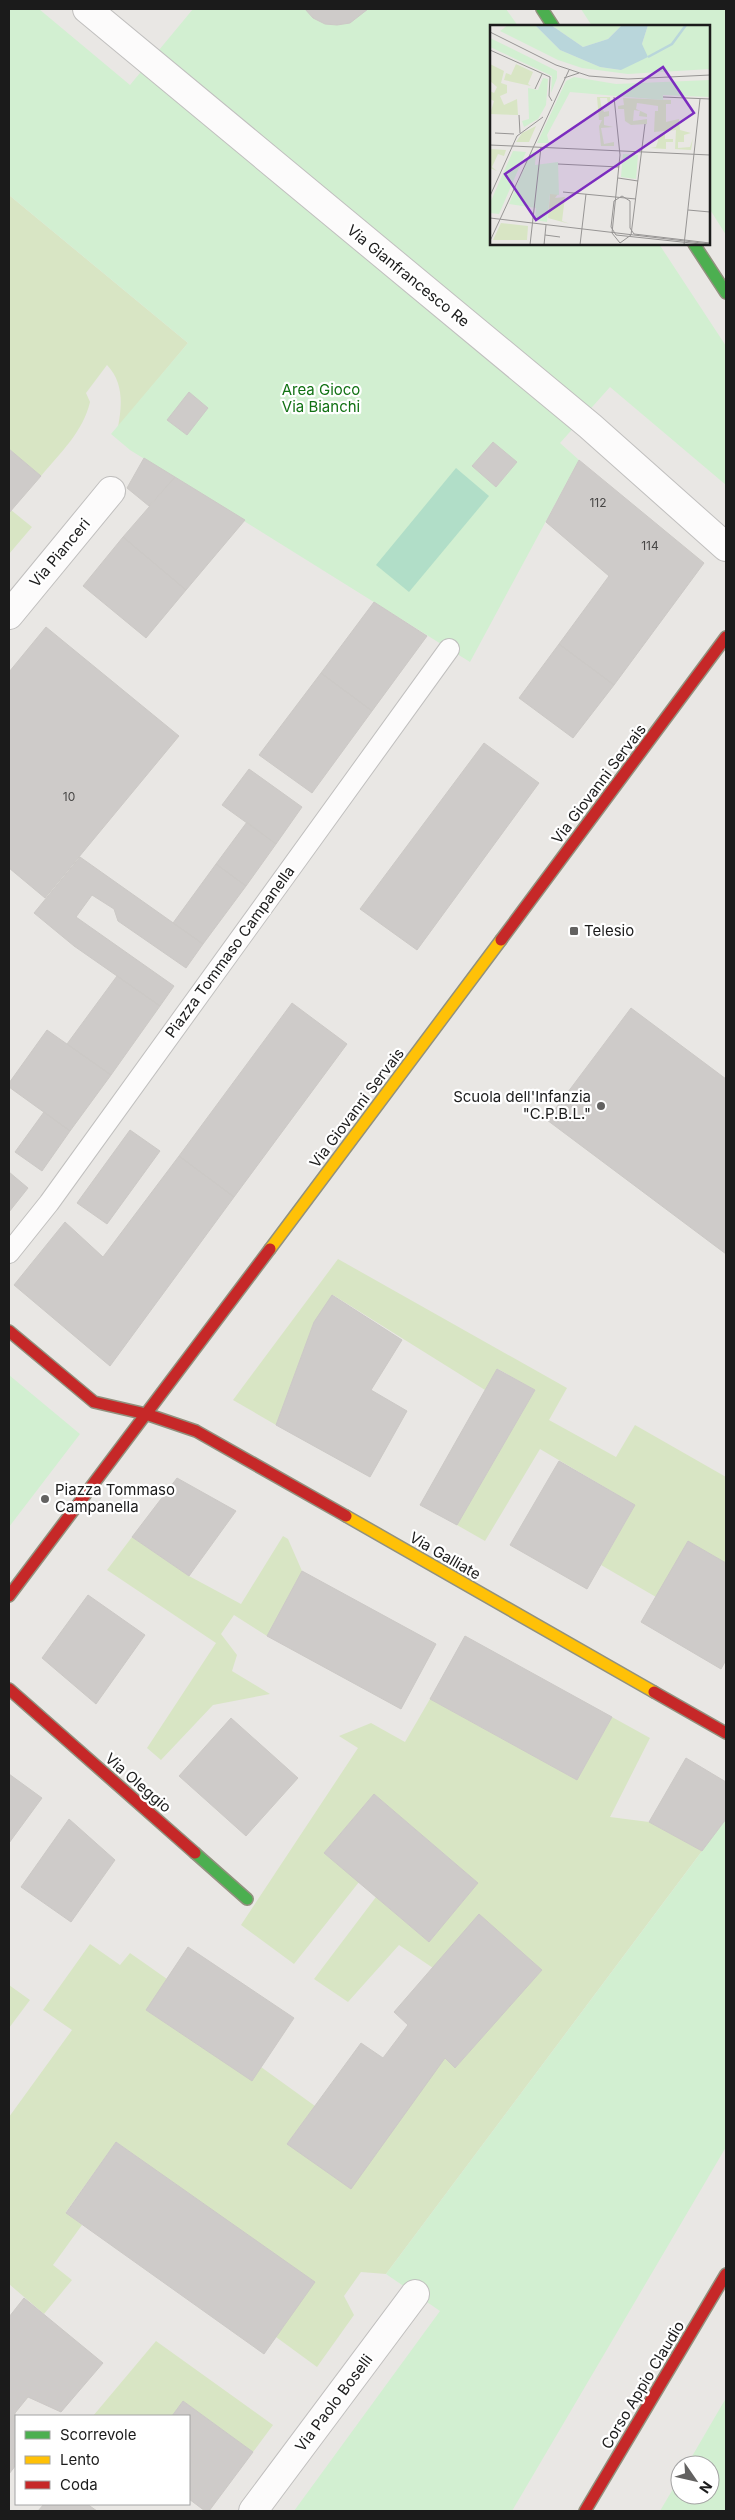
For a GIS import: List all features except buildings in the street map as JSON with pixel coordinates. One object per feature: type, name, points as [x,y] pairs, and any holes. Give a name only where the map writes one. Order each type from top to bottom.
[{"type":"street","name":"Via Gianfrancesco Re","points":[[87,9],[590,426],[726,547]]},
{"type":"street","points":[[542,9],[552,25]]},
{"type":"street","points":[[695,245],[726,293]]},
{"type":"street","name":"Via Pianceri","points":[[9,615],[111,491]]},
{"type":"street","name":"Via Giovanni Servais","points":[[9,1596],[726,637]]},
{"type":"street","points":[[9,1331],[94,1402],[146,1414]]},
{"type":"street","name":"Via Galliate","points":[[146,1414],[196,1431],[726,1734]]},
{"type":"street","name":"Via Oleggio","points":[[9,1689],[248,1899]]},
{"type":"street","name":"Corso Appio Claudio","points":[[586,2511],[726,2274]]},
{"type":"street","name":"Via Paolo Boselli","points":[[253,2511],[415,2294]]},
{"type":"lane","name":"Piazza Tommaso Campanella","points":[[9,1253],[55,1194],[449,649]]},
{"type":"green space","name":"Area Gioco Via Bianchi","points":[[9,9],[39,9],[130,85],[193,9],[506,9],[517,25],[490,25],[490,245],[660,245],[726,346],[726,485],[610,387],[560,443],[579,460],[470,662],[130,450],[111,434],[188,343],[9,195]]},
{"type":"green space","points":[[581,9],[726,9],[726,235],[710,210],[710,25],[591,25]]},
{"type":"green space","points":[[9,195],[188,343],[118,427],[121,402],[119,387],[113,372],[107,365],[86,393],[90,402],[82,423],[41,476],[9,449]]},
{"type":"green space","points":[[456,468],[489,496],[409,592],[376,565]]},
{"type":"green space","points":[[11,510],[32,527],[9,554],[9,513]]},
{"type":"green space","points":[[338,1259],[567,1388],[549,1420],[616,1457],[635,1425],[726,1477],[726,1563],[688,1541],[656,1597],[601,1565],[635,1505],[540,1449],[485,1541],[457,1525],[535,1390],[498,1369],[485,1390],[333,1295],[314,1322],[276,1425],[233,1400]]},
{"type":"green space","points":[[9,1375],[80,1434],[9,1527]]},
{"type":"green space","points":[[283,1536],[288,1539],[302,1571],[267,1636],[234,1615],[221,1634],[237,1655],[232,1671],[270,1694],[213,1705],[161,1760],[147,1748],[216,1643],[107,1570],[132,1537],[189,1576],[241,1604]]},
{"type":"green space","points":[[430,1699],[577,1780],[612,1717],[650,1738],[610,1817],[649,1822],[702,1851],[386,2274],[361,2272],[344,2296],[354,2315],[317,2367],[276,2337],[314,2282],[116,2142],[66,2212],[82,2225],[53,2265],[72,2280],[44,2314],[9,2284],[9,2117],[72,2030],[43,2010],[90,1944],[120,1965],[130,1953],[167,1979],[146,2010],[252,2080],[261,2067],[315,2106],[287,2144],[445,2058],[455,2068],[541,1970],[433,1968],[399,1945],[348,2002],[314,1979],[376,1897],[429,1942],[478,1883],[374,1794],[324,1853],[359,1882],[294,1964],[241,1925],[358,1748],[339,1736],[371,1723],[405,1742]]},
{"type":"green space","points":[[726,1819],[726,2147],[512,2511],[294,2511],[440,2311],[386,2274]]},
{"type":"green space","points":[[9,1985],[30,2000],[9,2028]]},
{"type":"green space","points":[[156,2341],[273,2425],[253,2452],[183,2401],[173,2415],[94,2415]]},
{"type":"green space","points":[[726,2398],[726,2511],[660,2511],[670,2494],[670,2505],[720,2505],[720,2455],[693,2455]]},
{"type":"traffic: fast","points":[[542,9],[552,25]]},
{"type":"traffic: fast","points":[[695,245],[726,293]]},
{"type":"traffic: fast","points":[[195,1853],[247,1899]]},
{"type":"traffic: slow","points":[[270,1249],[501,940]]},
{"type":"traffic: slow","points":[[346,1516],[654,1692]]},
{"type":"traffic: jam","points":[[501,940],[726,637]]},
{"type":"traffic: jam","points":[[9,1596],[270,1249]]},
{"type":"traffic: jam","points":[[9,1331],[94,1402],[146,1414],[196,1431],[346,1516]]},
{"type":"traffic: jam","points":[[9,1689],[195,1853]]},
{"type":"traffic: jam","points":[[654,1692],[726,1733]]},
{"type":"traffic: jam","points":[[585,2511],[726,2274]]},
{"type":"place","name":"Telesio","points":[[574,931]]},
{"type":"place","name":"Scuola dell'Infanzia \"C.P.B.L.\"","points":[[601,1106]]},
{"type":"place","name":"Piazza Tommaso Campanella","points":[[45,1499]]}]
